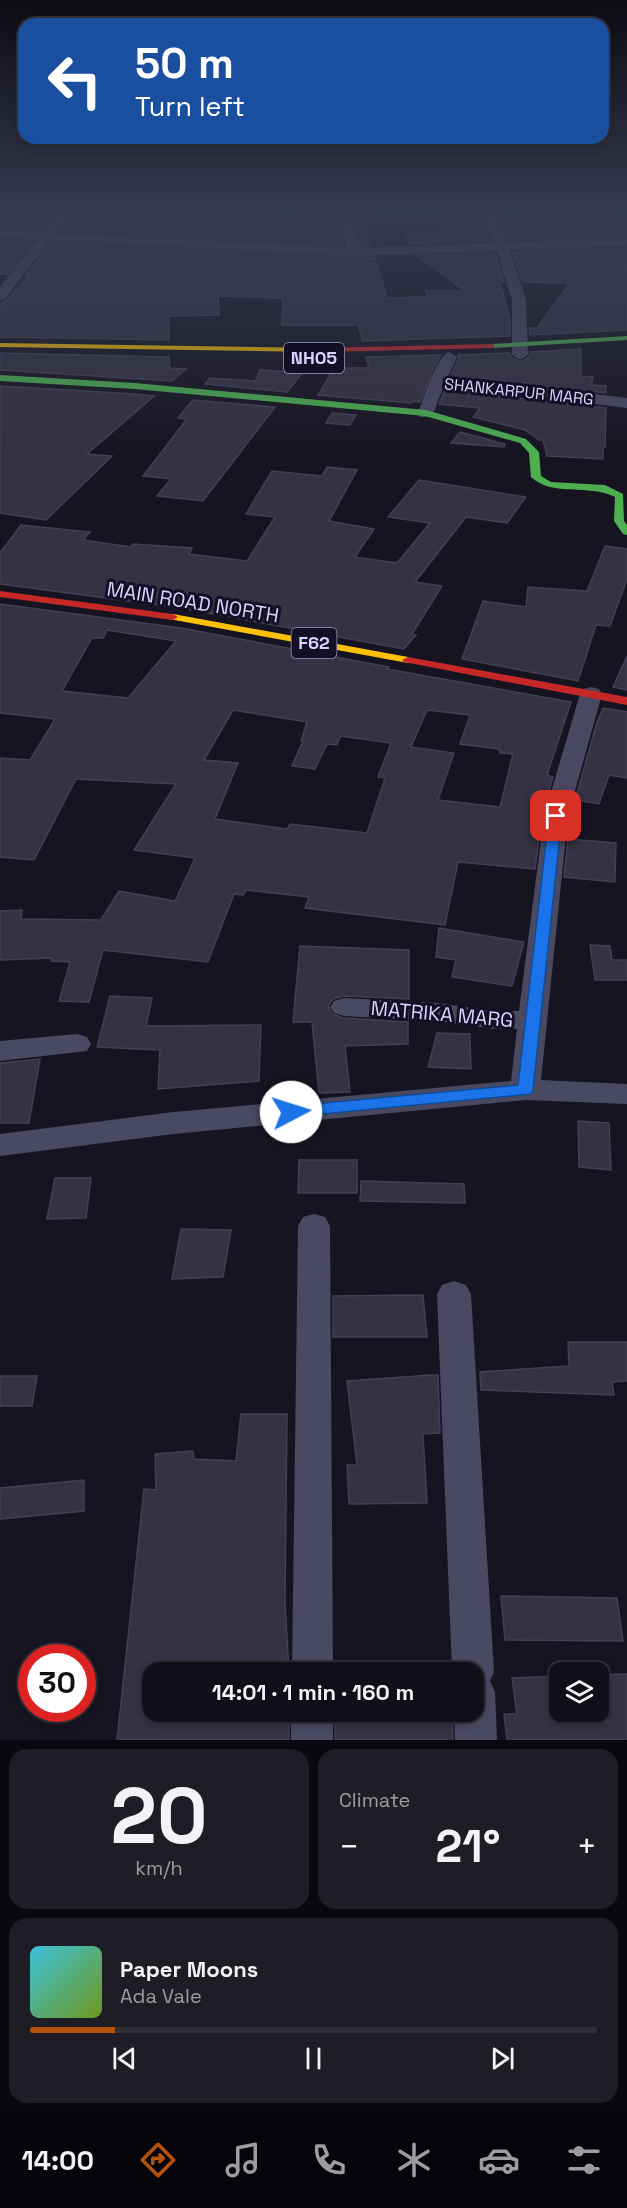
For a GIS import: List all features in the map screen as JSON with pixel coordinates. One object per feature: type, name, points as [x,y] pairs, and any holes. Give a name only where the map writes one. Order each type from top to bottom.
[{"type":"main road","name":"NH05","points":[[0,355],[183,359],[449,357],[627,338]]},
{"type":"main road","name":"NH05","points":[[0,345],[185,351],[520,351],[627,346]]},
{"type":"main road","points":[[0,378],[135,386],[426,413],[528,442],[534,450],[536,477],[541,482],[605,488],[614,491],[620,496],[619,521],[627,532]]},
{"type":"main road","name":"MAIN ROAD NORTH","points":[[0,594],[181,618],[627,701]]},
{"type":"street","points":[[517,293],[520,351]]},
{"type":"street","name":"SHANKARPUR MARG","points":[[449,357],[437,383],[478,385],[627,402]]},
{"type":"street","points":[[426,413],[437,383]]},
{"type":"street","name":"MATRIKA MARG","points":[[344,1006],[437,1012],[494,1020],[532,1020],[556,816],[591,694]]},
{"type":"street","points":[[525,1090],[532,1020]]},
{"type":"street","points":[[0,1051],[78,1044]]},
{"type":"street","points":[[0,1145],[174,1123],[525,1090],[627,1094]]},
{"type":"street","points":[[312,1662],[314,1226]]},
{"type":"street","points":[[454,1294],[472,1662]]},
{"type":"street","points":[[312,1722],[312,1740]]},
{"type":"street","points":[[475,1722],[476,1740]]},
{"type":"building","points":[[13,293],[386,293],[387,298],[428,297],[427,293],[503,293],[510,320],[510,336],[362,341],[359,325],[282,325],[283,298],[218,296],[219,315],[169,316],[169,340],[0,337],[0,304]]},
{"type":"building","points":[[563,293],[627,293],[627,330],[530,335],[529,328],[537,328]]},
{"type":"building","points":[[581,349],[581,376],[593,377],[591,385],[606,386],[606,393],[478,378],[450,377],[459,358],[458,355],[510,353],[511,357],[521,362],[529,357],[530,352]]},
{"type":"building","points":[[0,353],[169,357],[170,368],[186,369],[172,381],[0,370]]},
{"type":"building","points":[[441,355],[420,402],[318,395],[334,368],[369,368],[366,357]]},
{"type":"building","points":[[260,370],[302,373],[287,392],[205,384],[210,378],[255,381]]},
{"type":"building","points":[[0,386],[154,396],[87,454],[112,456],[46,520],[0,513]]},
{"type":"building","points":[[445,390],[606,408],[603,459],[547,456],[543,440],[539,440],[525,430],[473,417],[480,408],[439,404]]},
{"type":"building","points":[[193,400],[275,407],[203,501],[157,496],[171,479],[143,476],[187,419],[178,418]]},
{"type":"building","points":[[332,413],[356,415],[350,425],[326,423]]},
{"type":"building","points":[[460,432],[505,444],[504,447],[451,443]]},
{"type":"building","points":[[327,467],[357,470],[329,521],[374,529],[355,557],[397,563],[430,523],[388,517],[419,480],[526,497],[507,523],[466,517],[415,582],[442,586],[412,634],[416,635],[404,649],[181,608],[0,584],[0,553],[21,525],[90,532],[83,540],[131,547],[133,544],[192,548],[189,554],[247,561],[275,517],[246,514],[272,471],[322,476]]},
{"type":"building","points":[[605,546],[627,549],[627,579],[610,626],[596,625],[578,681],[462,659],[483,601],[526,607],[528,587],[587,591]]},
{"type":"building","points":[[0,604],[181,628],[389,667],[387,669],[571,702],[547,775],[553,777],[542,816],[535,869],[458,862],[445,925],[305,908],[309,897],[246,890],[243,895],[234,894],[208,962],[103,950],[89,1002],[59,1001],[70,962],[51,961],[51,958],[0,960],[0,911],[22,910],[21,919],[101,920],[119,891],[175,901],[195,858],[134,850],[176,784],[76,779],[34,860],[0,857],[0,758],[30,760],[55,719],[0,713]],"holes":[[[107,630],[176,641],[128,698],[62,691],[92,638],[103,638]],[[233,710],[307,722],[301,741],[303,741],[292,766],[315,769],[327,744],[337,745],[340,736],[391,743],[378,777],[385,778],[367,833],[290,824],[287,829],[215,819],[238,763],[204,760]],[[427,710],[470,715],[460,744],[499,749],[500,753],[513,754],[500,807],[438,800],[454,753],[411,747]]]},
{"type":"building","points":[[627,656],[627,690],[613,687]]},
{"type":"building","points":[[603,708],[627,712],[627,778],[609,775],[599,804],[575,800],[597,722]]},
{"type":"building","points":[[568,839],[616,843],[615,882],[564,877]]},
{"type":"building","points":[[439,928],[524,942],[512,986],[452,977],[456,960],[436,957]]},
{"type":"building","points":[[590,945],[610,946],[612,960],[627,960],[627,980],[595,980]]},
{"type":"building","points":[[300,946],[409,950],[409,999],[344,996],[333,999],[328,1006],[332,1014],[343,1018],[408,1022],[408,1044],[345,1046],[350,1092],[319,1093],[312,1022],[293,1022]]},
{"type":"building","points":[[110,996],[152,998],[146,1026],[261,1025],[259,1081],[158,1089],[160,1050],[97,1047]]},
{"type":"building","points":[[437,1033],[470,1034],[471,1069],[428,1067]]},
{"type":"building","points":[[40,1059],[29,1123],[0,1123],[0,1063]]},
{"type":"building","points":[[578,1121],[609,1123],[611,1170],[579,1167]]},
{"type":"building","points":[[299,1160],[357,1160],[357,1193],[298,1193]]},
{"type":"building","points":[[55,1178],[91,1178],[86,1218],[47,1219]]},
{"type":"building","points":[[361,1181],[464,1184],[465,1203],[360,1201]]},
{"type":"building","points":[[181,1229],[231,1230],[223,1277],[172,1279]]},
{"type":"building","points":[[423,1295],[427,1337],[333,1337],[333,1296]]},
{"type":"building","points":[[568,1342],[627,1342],[627,1381],[612,1382],[614,1395],[481,1390],[480,1372],[569,1366]]},
{"type":"building","points":[[438,1375],[440,1433],[423,1434],[427,1503],[349,1504],[347,1465],[357,1465],[347,1381]]},
{"type":"building","points":[[0,1376],[37,1376],[32,1406],[0,1406]]},
{"type":"building","points":[[241,1414],[287,1414],[285,1602],[288,1662],[142,1662],[142,1722],[289,1722],[289,1740],[117,1740],[144,1489],[156,1490],[155,1454],[193,1451],[194,1459],[236,1461]]},
{"type":"building","points":[[84,1480],[84,1511],[0,1519],[0,1488]]},
{"type":"building","points":[[501,1596],[617,1598],[623,1641],[505,1640]]},
{"type":"building","points":[[627,1674],[627,1740],[507,1740],[504,1714],[517,1714],[512,1678],[549,1676],[549,1722],[609,1722],[609,1675]]},
{"type":"building","points":[[335,1722],[452,1722],[453,1740],[335,1740]]},
{"type":"traffic: fast","points":[[491,346],[627,338]]},
{"type":"traffic: fast","points":[[0,378],[135,386],[426,413],[523,441],[534,452],[536,477],[549,485],[605,488],[620,496],[619,521],[627,532]]},
{"type":"traffic: slow","points":[[0,345],[321,350]]},
{"type":"traffic: slow","points":[[173,617],[408,660]]},
{"type":"traffic: jam","points":[[321,350],[491,346]]},
{"type":"traffic: jam","points":[[0,594],[173,617]]},
{"type":"traffic: jam","points":[[408,660],[627,701]]},
{"type":"route","points":[[291,1112],[525,1090],[556,816]]}]
